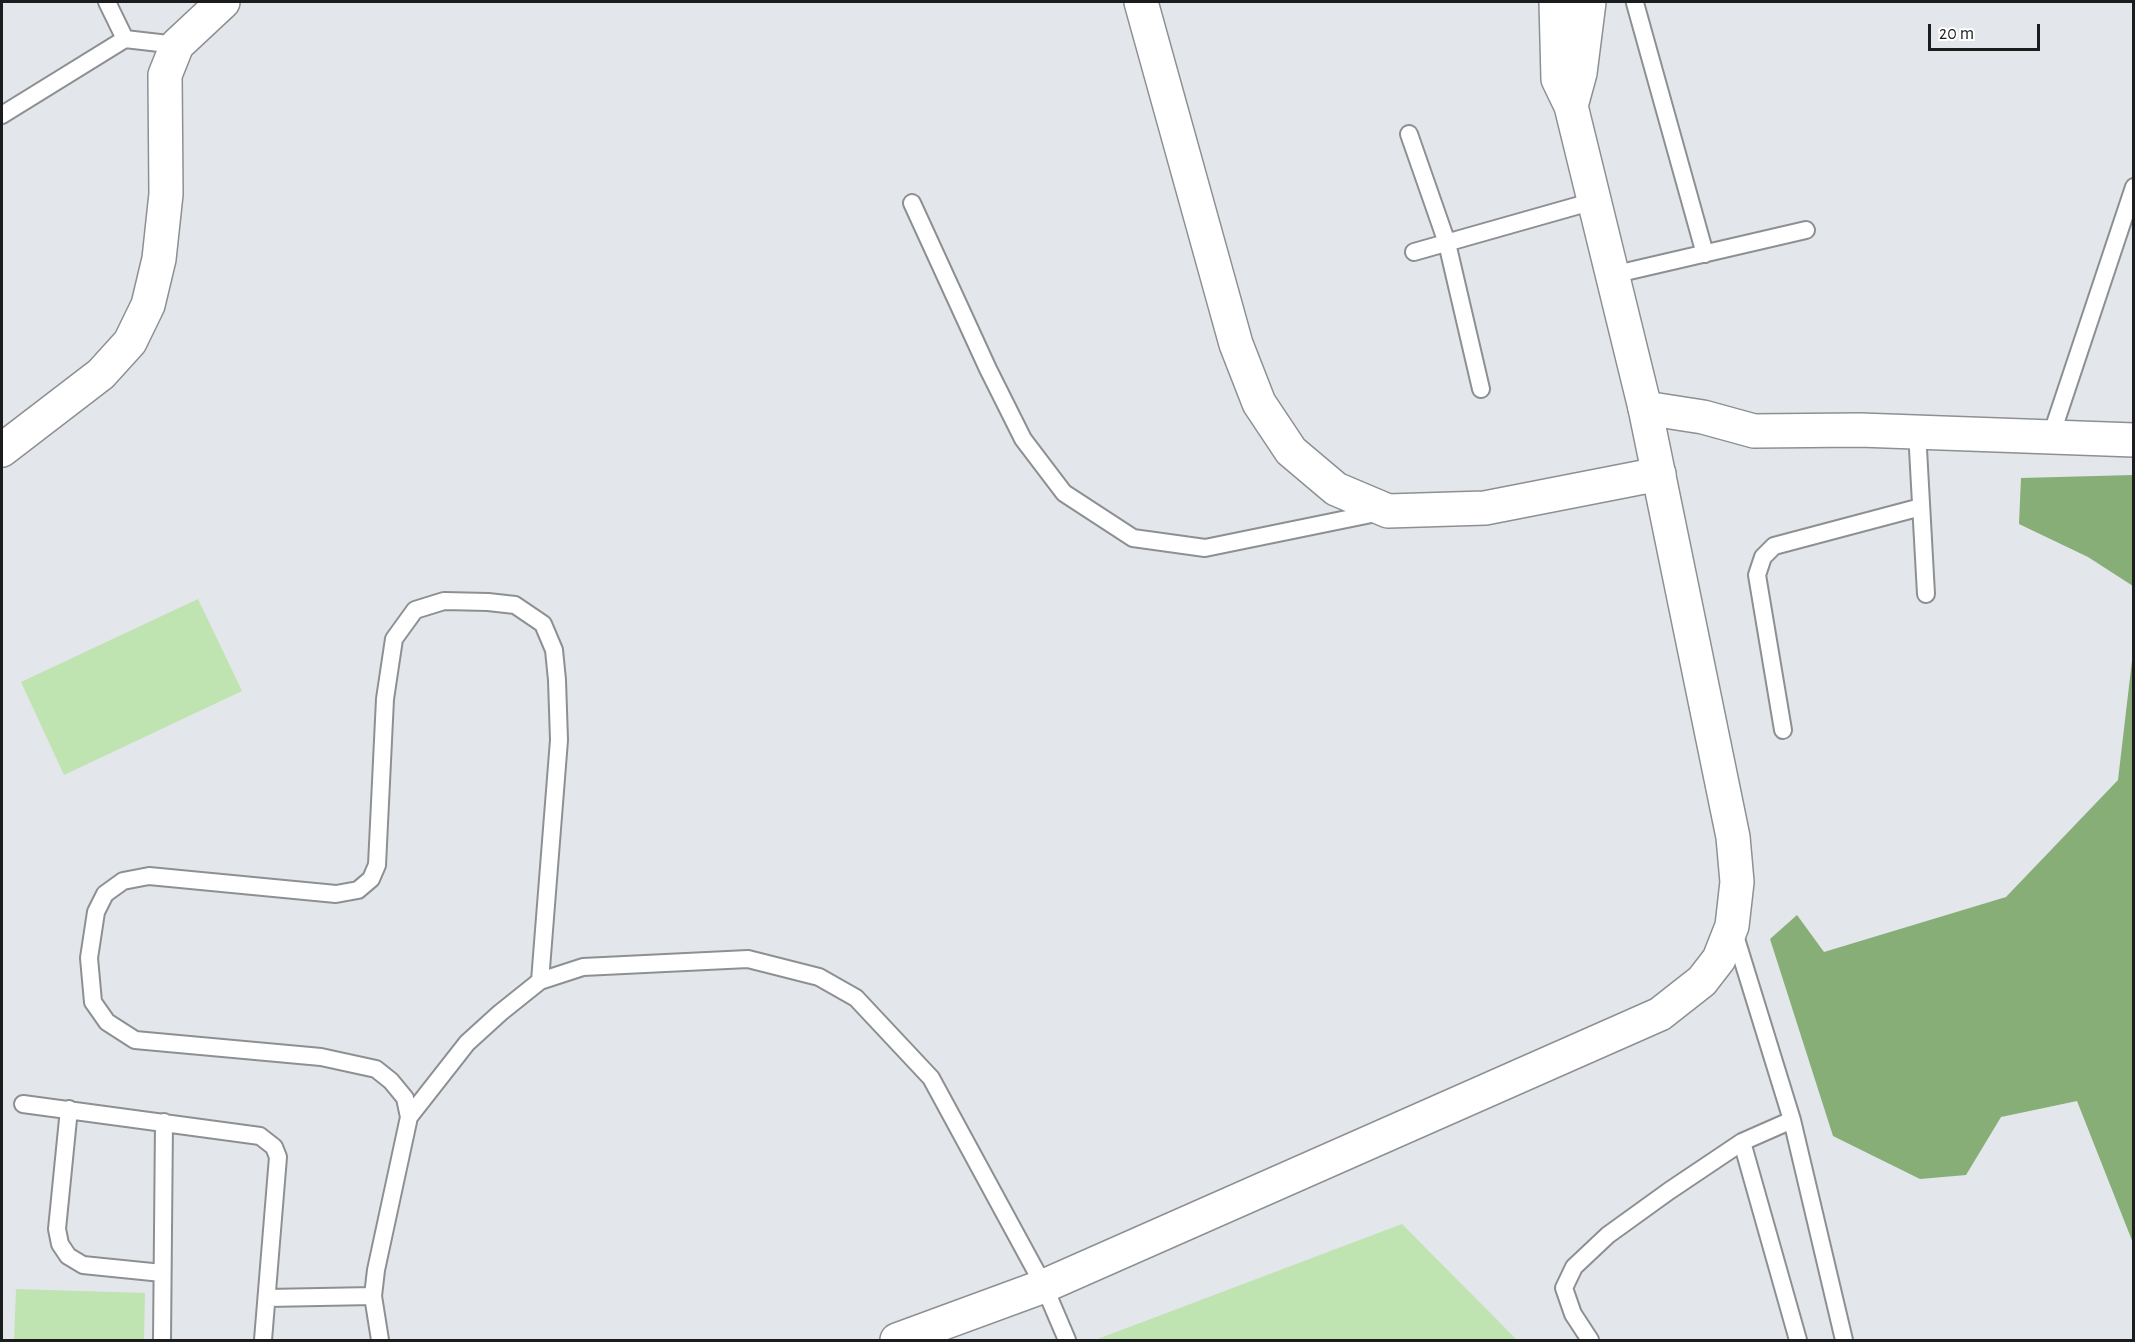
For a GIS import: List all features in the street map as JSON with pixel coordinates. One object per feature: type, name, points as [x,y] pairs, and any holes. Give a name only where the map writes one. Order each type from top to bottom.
[{"type":"street","points":[[2,450],[101,374],[130,342],[148,304],[159,259],[166,194],[165,75],[177,45],[223,2]]},
{"type":"street","points":[[1141,2],[1236,345],[1259,403],[1292,451],[1336,489],[1388,511],[1485,508],[1659,474]]},
{"type":"street","points":[[897,1341],[1044,1286],[1660,1014],[1702,981],[1719,959],[1732,926],[1737,882],[1733,837],[1645,408],[1571,106],[1558,79],[1556,2]]},
{"type":"street","points":[[1571,106],[1580,73],[1589,2]]},
{"type":"street","points":[[1645,408],[1703,417],[1754,431],[1860,430],[2133,440]]},
{"type":"lane","points":[[107,2],[125,39]]},
{"type":"lane","points":[[1635,3],[1705,254]]},
{"type":"lane","points":[[2,115],[125,39],[177,45]]},
{"type":"lane","points":[[1408,134],[1447,243],[1481,389]]},
{"type":"lane","points":[[2051,436],[2133,187]]},
{"type":"lane","points":[[1414,252],[1594,201]]},
{"type":"lane","points":[[912,203],[988,369],[1023,439],[1064,493],[1133,538],[1205,548],[1388,511]]},
{"type":"lane","points":[[1612,275],[1806,230]]},
{"type":"lane","points":[[1917,432],[1926,594]]},
{"type":"lane","points":[[1783,730],[1759,594],[1757,575],[1763,556],[1774,546],[1921,507]]},
{"type":"lane","points":[[380,1341],[373,1296],[376,1270],[409,1117],[405,1098],[391,1080],[376,1069],[321,1057],[135,1040],[107,1022],[93,1002],[89,958],[96,912],[105,894],[123,881],[148,876],[336,894],[358,890],[371,879],[377,865],[385,699],[394,639],[415,610],[444,601],[515,605],[543,624],[554,650],[559,740],[540,981]]},
{"type":"lane","points":[[1732,926],[1792,1120],[1844,1341]]},
{"type":"lane","points":[[409,1117],[467,1043],[540,981],[583,967],[748,959],[819,977],[856,998],[932,1078],[1044,1286],[1067,1341]]},
{"type":"lane","points":[[24,1104],[260,1136],[274,1147],[278,1157],[263,1341]]},
{"type":"lane","points":[[69,1109],[57,1229],[60,1244],[68,1256],[83,1265],[162,1273]]},
{"type":"lane","points":[[1590,1341],[1573,1314],[1564,1288],[1574,1267],[1608,1235],[1742,1142],[1792,1120]]},
{"type":"lane","points":[[162,1341],[164,1122]]},
{"type":"lane","points":[[1742,1142],[1798,1341]]},
{"type":"lane","points":[[267,1298],[373,1296]]},
{"type":"green space","points":[[2133,475],[2133,586],[2088,557],[2019,524],[2021,478]]},
{"type":"green space","points":[[198,599],[242,691],[64,775],[21,682]]},
{"type":"green space","points":[[2133,652],[2134,1243],[2077,1101],[2001,1117],[1966,1175],[1920,1179],[1833,1136],[1770,939],[1797,915],[1824,952],[2006,897],[2118,780]]},
{"type":"green space","points":[[1402,1224],[1517,1340],[1095,1340]]},
{"type":"green space","points":[[16,1289],[145,1293],[144,1340],[14,1340]]}]
